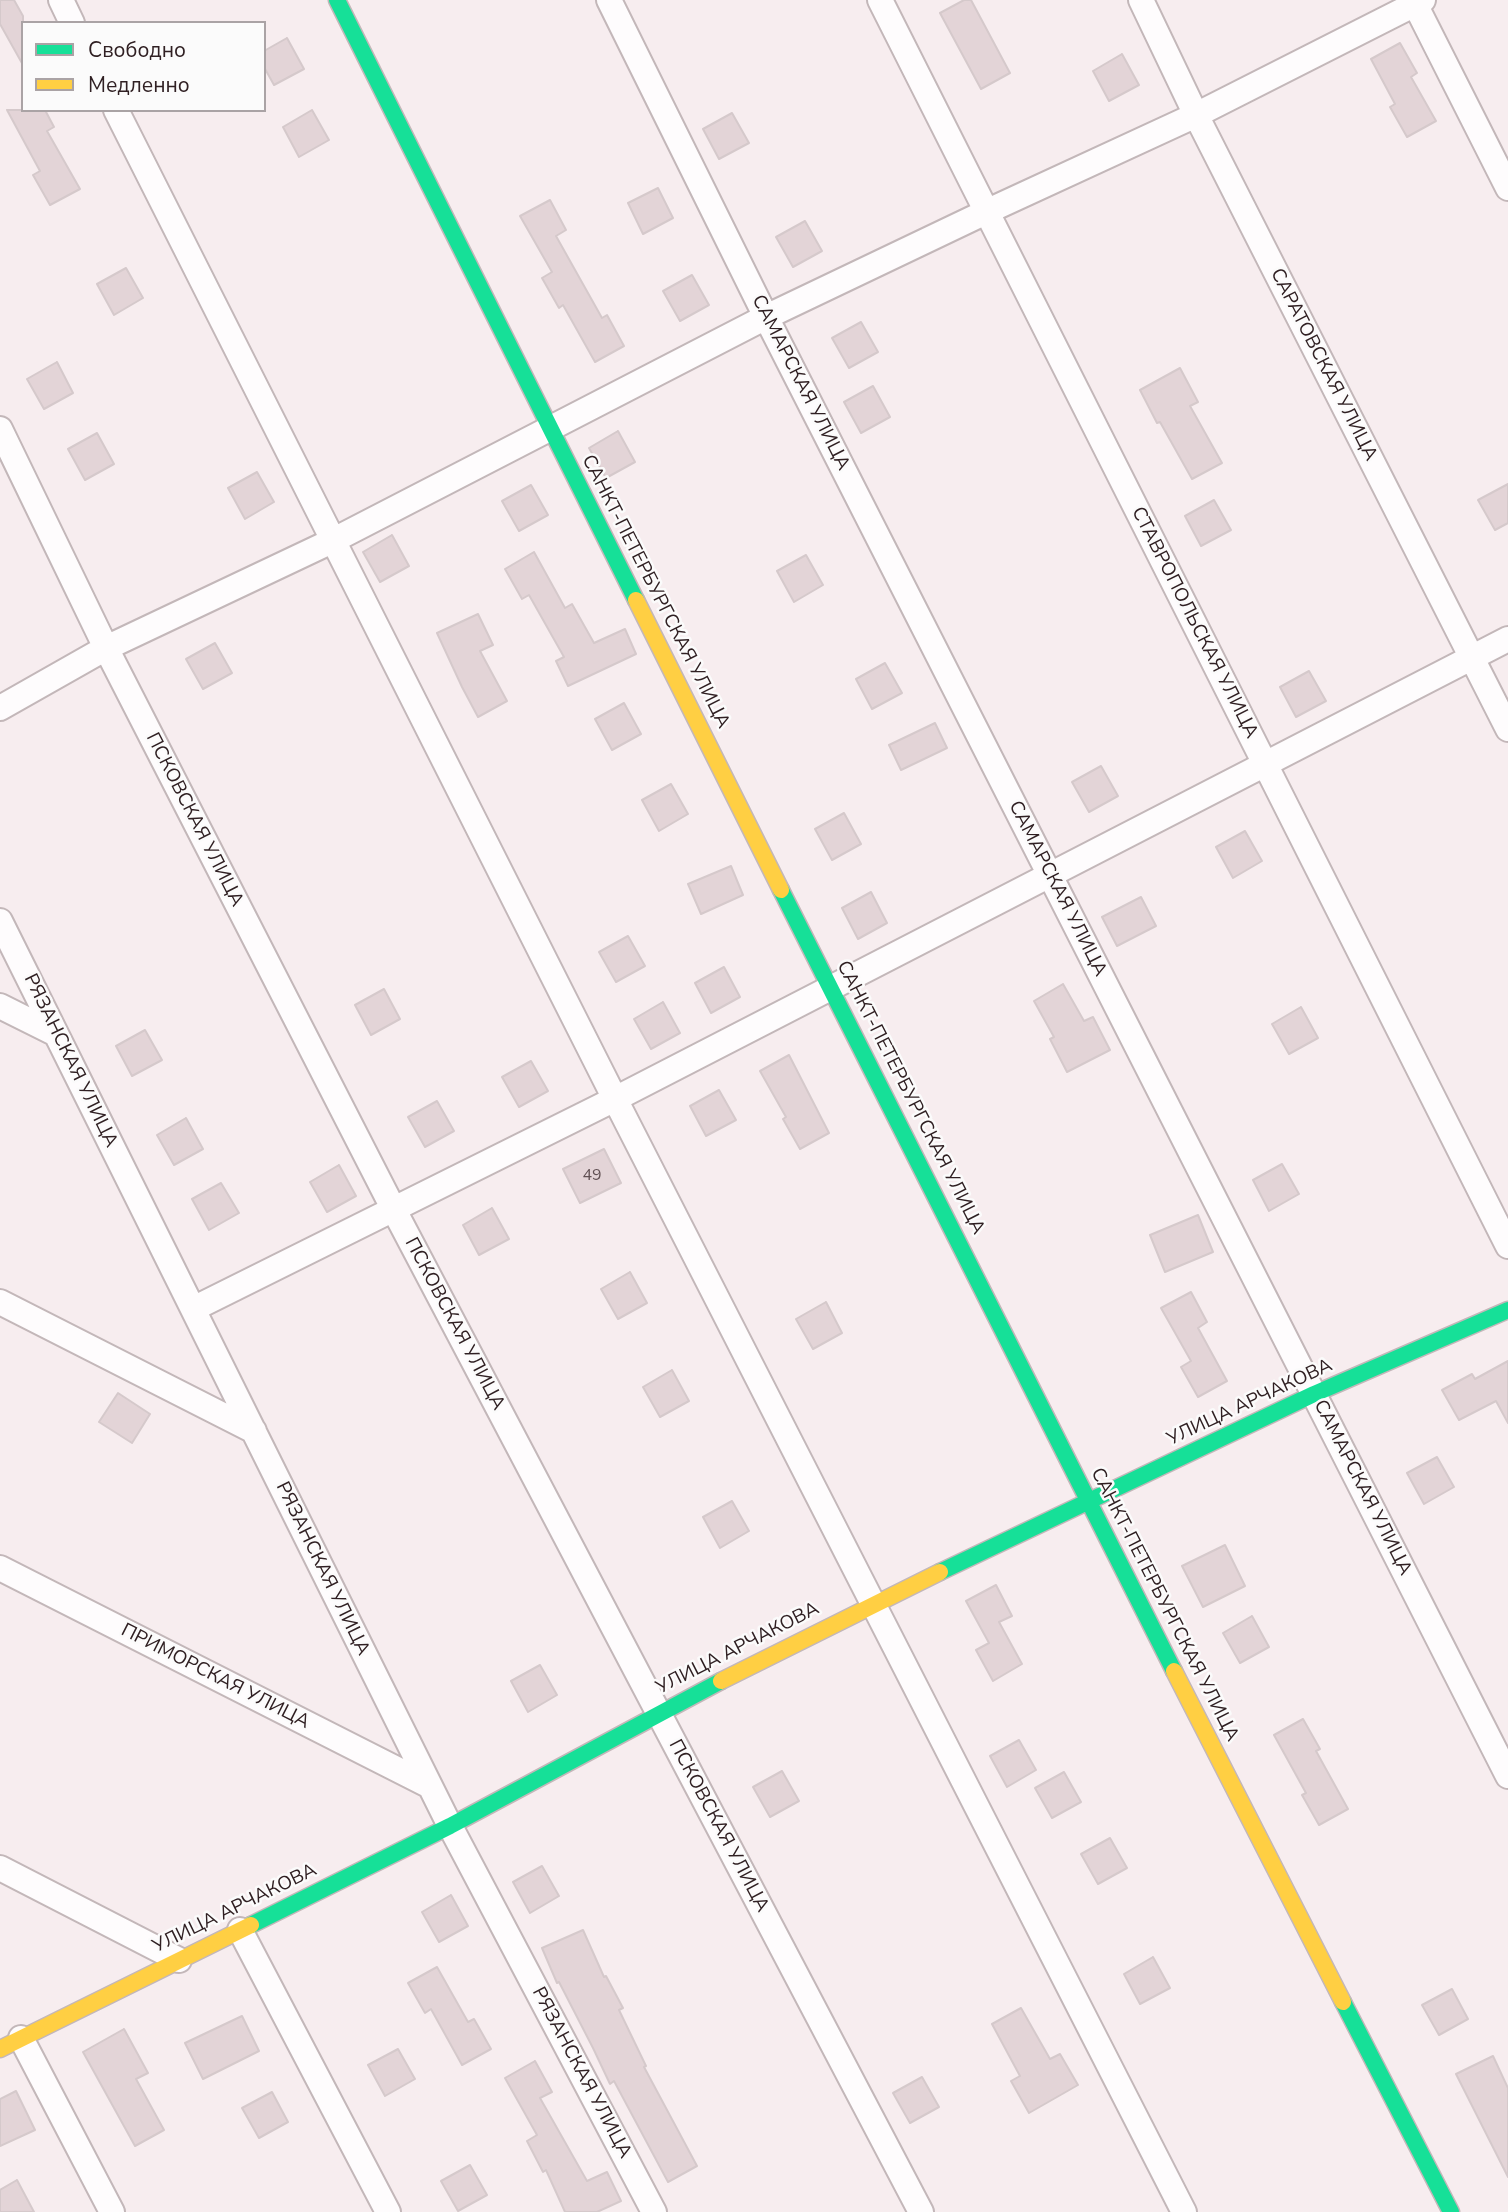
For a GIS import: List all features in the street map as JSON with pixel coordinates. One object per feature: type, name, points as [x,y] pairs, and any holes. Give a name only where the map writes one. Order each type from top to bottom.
[{"type":"street","points":[[61,0],[71,21]]},
{"type":"street","name":"САНКТ-ПЕТЕРБУРГСКАЯ УЛИЦА","points":[[337,0],[1089,1503],[1451,2212]]},
{"type":"street","name":"САМАРСКАЯ УЛИЦА","points":[[609,0],[766,317],[1508,1776]]},
{"type":"street","name":"СТАВРОПОЛЬСКАЯ УЛИЦА","points":[[880,0],[1508,1246]]},
{"type":"street","name":"САРАТОВСКАЯ УЛИЦА","points":[[1141,0],[1196,115],[1508,729]]},
{"type":"street","points":[[0,708],[106,648],[332,541],[766,317],[1196,115],[1417,1],[1508,188]]},
{"type":"street","points":[[117,112],[615,1099],[1184,2212]]},
{"type":"street","name":"ПСКОВСКАЯ УЛИЦА","points":[[0,429],[106,648],[394,1210],[921,2212]]},
{"type":"street","points":[[193,1309],[615,1099],[1508,639]]},
{"type":"street","name":"РЯЗАНСКАЯ УЛИЦА","points":[[0,921],[450,1826],[654,2212]]},
{"type":"street","points":[[0,1006],[57,1034]]},
{"type":"street","points":[[0,1302],[254,1432]]},
{"type":"street","name":"УЛИЦА АРЧАКОВА","points":[[11,2044],[450,1826],[659,1713],[873,1604],[1314,1394],[1508,1310]]},
{"type":"street","name":"ПРИМОРСКАЯ УЛИЦА","points":[[0,1568],[430,1786]]},
{"type":"street","points":[[0,1868],[179,1960]]},
{"type":"street","points":[[240,1930],[388,2212]]},
{"type":"street","points":[[11,2044],[112,2212]]},
{"type":"building","points":[[0,0],[14,0],[23,16],[21,61],[0,24]]},
{"type":"building","points":[[964,0],[971,0],[1010,73],[981,89],[940,13]]},
{"type":"building","points":[[287,38],[304,69],[274,85],[266,71],[266,50]]},
{"type":"building","points":[[1400,43],[1417,73],[1411,77],[1436,121],[1407,137],[1390,107],[1395,104],[1371,59]]},
{"type":"building","points":[[1122,54],[1139,85],[1109,101],[1093,71]]},
{"type":"building","points":[[7,110],[46,112],[54,127],[47,131],[80,189],[50,205],[33,175],[40,171]]},
{"type":"building","points":[[312,110],[329,140],[299,157],[283,127]]},
{"type":"building","points":[[732,113],[749,143],[719,159],[703,129]]},
{"type":"building","points":[[658,188],[673,218],[643,234],[628,203]]},
{"type":"building","points":[[550,200],[566,230],[556,236],[602,318],[607,315],[624,346],[595,362],[563,305],[559,308],[542,278],[552,272],[520,216]]},
{"type":"building","points":[[805,221],[822,251],[793,267],[776,237]]},
{"type":"building","points":[[126,268],[143,298],[114,315],[97,284]]},
{"type":"building","points":[[692,275],[709,305],[680,321],[663,291]]},
{"type":"building","points":[[861,322],[878,352],[849,368],[832,338]]},
{"type":"building","points":[[57,362],[73,393],[44,409],[27,379]]},
{"type":"building","points":[[1180,368],[1198,402],[1190,406],[1222,463],[1192,479],[1140,390]]},
{"type":"building","points":[[873,386],[890,417],[861,433],[844,402]]},
{"type":"building","points":[[618,431],[635,462],[606,478],[589,448]]},
{"type":"building","points":[[97,433],[114,464],[85,480],[68,449]]},
{"type":"building","points":[[257,472],[274,502],[245,519],[228,488]]},
{"type":"building","points":[[1508,484],[1508,523],[1495,530],[1478,500]]},
{"type":"building","points":[[531,485],[548,515],[519,531],[502,501]]},
{"type":"building","points":[[1214,500],[1231,530],[1201,546],[1185,516]]},
{"type":"building","points":[[392,535],[409,566],[380,582],[363,552]]},
{"type":"building","points":[[534,552],[565,608],[572,604],[594,643],[625,629],[636,654],[568,686],[556,661],[564,657],[529,595],[522,599],[505,569]]},
{"type":"building","points":[[806,555],[823,585],[794,602],[777,571]]},
{"type":"building","points":[[478,614],[493,645],[480,651],[507,701],[478,717],[437,633]]},
{"type":"building","points":[[215,643],[232,673],[203,689],[186,659]]},
{"type":"building","points":[[885,663],[902,693],[872,709],[856,679]]},
{"type":"building","points":[[1309,671],[1326,701],[1296,717],[1280,687]]},
{"type":"building","points":[[624,703],[641,734],[612,750],[595,719]]},
{"type":"building","points":[[935,723],[947,748],[901,770],[889,745]]},
{"type":"building","points":[[1101,766],[1118,796],[1089,812],[1072,782]]},
{"type":"building","points":[[671,784],[688,814],[659,831],[642,800]]},
{"type":"building","points":[[844,813],[861,844],[832,860],[815,829]]},
{"type":"building","points":[[1245,831],[1262,861],[1233,878],[1216,847]]},
{"type":"building","points":[[731,866],[743,895],[701,914],[688,884]]},
{"type":"building","points":[[871,892],[887,923],[858,939],[842,908]]},
{"type":"building","points":[[1141,897],[1156,926],[1117,946],[1102,917]]},
{"type":"building","points":[[628,936],[645,966],[616,982],[599,952]]},
{"type":"building","points":[[724,967],[740,997],[711,1013],[695,983]]},
{"type":"building","points":[[1063,984],[1084,1021],[1093,1017],[1110,1050],[1067,1072],[1050,1039],[1054,1037],[1034,1001]]},
{"type":"building","points":[[384,989],[400,1019],[371,1035],[355,1005]]},
{"type":"building","points":[[663,1002],[680,1033],[651,1049],[634,1019]]},
{"type":"building","points":[[1301,1007],[1318,1038],[1289,1054],[1272,1024]]},
{"type":"building","points":[[145,1030],[162,1060],[132,1076],[116,1046]]},
{"type":"building","points":[[789,1055],[829,1133],[800,1149],[783,1119],[786,1117],[760,1071]]},
{"type":"building","points":[[531,1061],[548,1091],[519,1107],[502,1077]]},
{"type":"building","points":[[719,1090],[736,1120],[706,1136],[690,1106]]},
{"type":"building","points":[[437,1101],[454,1131],[425,1147],[408,1117]]},
{"type":"building","points":[[186,1118],[203,1149],[174,1165],[157,1135]]},
{"type":"building","points":[[604,1149],[621,1183],[580,1203],[563,1169]]},
{"type":"building","points":[[1282,1164],[1299,1194],[1269,1211],[1253,1180]]},
{"type":"building","points":[[339,1165],[356,1196],[327,1212],[310,1182]]},
{"type":"building","points":[[221,1183],[239,1213],[209,1230],[192,1199]]},
{"type":"building","points":[[492,1208],[509,1239],[479,1255],[463,1225]]},
{"type":"building","points":[[1198,1215],[1213,1252],[1165,1272],[1150,1235]]},
{"type":"building","points":[[630,1272],[647,1303],[618,1319],[601,1289]]},
{"type":"building","points":[[1191,1292],[1207,1322],[1198,1328],[1227,1381],[1198,1397],[1181,1367],[1191,1361],[1161,1308]]},
{"type":"building","points":[[826,1302],[842,1333],[813,1349],[796,1319]]},
{"type":"building","points":[[1508,1361],[1508,1423],[1496,1401],[1459,1420],[1442,1390],[1472,1374],[1475,1379]]},
{"type":"building","points":[[672,1370],[689,1401],[660,1417],[643,1387]]},
{"type":"building","points":[[118,1393],[150,1414],[132,1443],[99,1422]]},
{"type":"building","points":[[1437,1457],[1454,1487],[1424,1504],[1407,1473]]},
{"type":"building","points":[[732,1501],[749,1531],[720,1548],[703,1517]]},
{"type":"building","points":[[1225,1545],[1245,1586],[1203,1607],[1182,1566]]},
{"type":"building","points":[[996,1585],[1012,1616],[999,1622],[1022,1664],[993,1681],[976,1650],[989,1643],[966,1601]]},
{"type":"building","points":[[1252,1616],[1269,1647],[1240,1663],[1223,1633]]},
{"type":"building","points":[[540,1665],[557,1695],[528,1712],[511,1681]]},
{"type":"building","points":[[1303,1719],[1320,1749],[1316,1751],[1348,1809],[1319,1825],[1302,1795],[1306,1793],[1274,1735]]},
{"type":"building","points":[[1019,1740],[1036,1770],[1007,1787],[990,1756]]},
{"type":"building","points":[[782,1771],[799,1801],[770,1817],[753,1787]]},
{"type":"building","points":[[1064,1772],[1081,1802],[1052,1818],[1035,1788]]},
{"type":"building","points":[[1110,1838],[1127,1868],[1098,1884],[1081,1854]]},
{"type":"building","points":[[542,1866],[559,1896],[530,1913],[513,1882]]},
{"type":"building","points":[[451,1895],[468,1926],[439,1942],[422,1912]]},
{"type":"building","points":[[583,1930],[604,1977],[606,1976],[623,2008],[619,2010],[646,2066],[644,2067],[697,2166],[668,2182],[614,2081],[610,2084],[559,1982],[557,1983],[542,1948]]},
{"type":"building","points":[[1153,1957],[1170,1988],[1140,2004],[1124,1974]]},
{"type":"building","points":[[437,1967],[468,2022],[474,2019],[491,2049],[462,2065],[431,2009],[425,2013],[408,1983]]},
{"type":"building","points":[[1452,1989],[1468,2019],[1439,2035],[1422,2005]]},
{"type":"building","points":[[1021,2008],[1050,2059],[1060,2054],[1078,2085],[1029,2113],[1011,2081],[1020,2076],[992,2024]]},
{"type":"building","points":[[242,2016],[259,2051],[203,2079],[185,2043]]},
{"type":"building","points":[[124,2029],[148,2073],[136,2079],[164,2130],[135,2146],[83,2052]]},
{"type":"building","points":[[398,2049],[415,2079],[385,2096],[368,2065]]},
{"type":"building","points":[[1493,2056],[1508,2088],[1508,2177],[1456,2074]]},
{"type":"building","points":[[535,2061],[552,2092],[540,2098],[587,2181],[607,2172],[621,2201],[597,2212],[565,2212],[546,2170],[543,2172],[527,2141],[537,2135],[505,2078]]},
{"type":"building","points":[[922,2077],[939,2107],[910,2123],[893,2093]]},
{"type":"building","points":[[16,2091],[35,2130],[0,2146],[0,2099]]},
{"type":"building","points":[[272,2092],[288,2122],[259,2138],[242,2108]]},
{"type":"building","points":[[470,2165],[487,2195],[458,2211],[441,2181]]},
{"type":"building","points":[[17,2180],[34,2212],[0,2212],[0,2190]]},
{"type":"traffic: fast","points":[[337,0],[636,600]]},
{"type":"traffic: fast","points":[[781,890],[1174,1671]]},
{"type":"traffic: fast","points":[[940,1572],[1314,1394],[1508,1310]]},
{"type":"traffic: fast","points":[[251,1925],[450,1826],[721,1681]]},
{"type":"traffic: fast","points":[[1343,2002],[1451,2212]]},
{"type":"traffic: slow","points":[[636,600],[781,890]]},
{"type":"traffic: slow","points":[[721,1681],[940,1572]]},
{"type":"traffic: slow","points":[[1174,1671],[1343,2002]]},
{"type":"traffic: slow","points":[[0,2049],[251,1925]]}]
